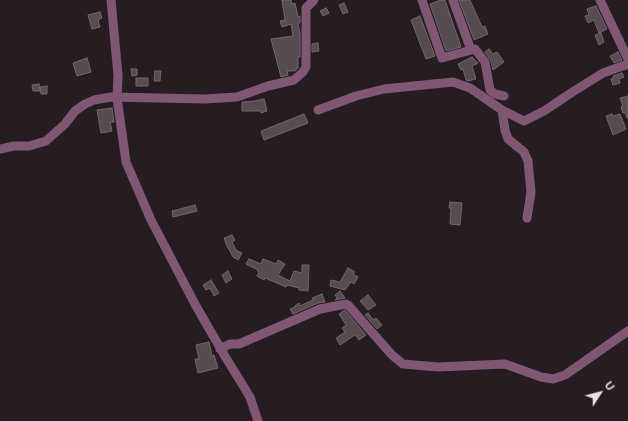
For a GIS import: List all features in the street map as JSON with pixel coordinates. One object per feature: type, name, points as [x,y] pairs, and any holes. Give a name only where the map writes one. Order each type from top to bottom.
[{"type":"street","points":[[111,0],[118,75],[117,98],[126,162],[151,220],[196,306],[225,347],[250,397],[258,421]]},
{"type":"street","points":[[300,0],[305,21]]},
{"type":"street","points":[[0,149],[14,146],[29,146],[46,141],[65,124],[75,111],[94,100],[117,98],[205,99],[237,97],[268,86],[294,80],[304,72],[306,68],[306,8],[314,0]]},
{"type":"street","points":[[453,0],[471,50]]},
{"type":"street","points":[[600,0],[628,59]]},
{"type":"street","points":[[425,1],[442,58],[476,50],[483,58],[486,65],[490,90],[495,94],[504,96]]},
{"type":"street","points":[[318,110],[356,96],[384,89],[453,82],[470,88],[502,110],[524,122],[603,74],[628,64]]},
{"type":"street","points":[[502,110],[508,139],[524,152],[528,161],[531,192],[527,218]]},
{"type":"street","points":[[225,347],[239,344],[320,309],[346,304],[392,355],[403,364],[438,368],[505,364],[541,377],[553,379],[565,375],[628,331]]},
{"type":"building","points":[[282,0],[291,0],[292,4],[295,3],[298,17],[300,16],[300,23],[298,23],[300,33],[300,57],[298,57],[298,68],[295,71],[287,71],[288,75],[281,77],[271,39],[293,36],[291,24],[282,27],[280,21],[285,20]]},
{"type":"building","points":[[445,0],[461,47],[446,51],[430,4]]},
{"type":"building","points":[[459,0],[470,0],[482,27],[485,26],[488,34],[474,40]]},
{"type":"building","points":[[344,3],[348,12],[343,14],[339,5]]},
{"type":"building","points":[[596,6],[607,29],[599,33],[594,20],[588,23],[585,16],[589,15],[587,9]]},
{"type":"building","points":[[326,8],[329,13],[323,16],[320,11]]},
{"type":"building","points":[[100,12],[102,18],[98,20],[100,27],[92,29],[88,15]]},
{"type":"building","points":[[420,16],[435,56],[426,59],[411,20]]},
{"type":"building","points":[[601,33],[604,42],[599,45],[595,35]]},
{"type":"building","points":[[318,43],[319,51],[312,52],[312,44]]},
{"type":"building","points":[[489,49],[493,54],[497,52],[504,62],[493,70],[491,61],[485,52]]},
{"type":"building","points":[[618,52],[622,60],[614,63],[610,56]]},
{"type":"building","points":[[472,57],[478,63],[472,66],[476,79],[468,81],[466,80],[463,69],[461,70],[458,64]]},
{"type":"building","points":[[87,58],[91,72],[77,76],[73,63]]},
{"type":"building","points":[[131,69],[137,69],[137,75],[132,76]]},
{"type":"building","points":[[155,71],[161,71],[160,81],[154,81]]},
{"type":"building","points":[[622,73],[624,77],[619,79],[620,83],[613,85],[611,79],[614,78],[613,76]]},
{"type":"building","points":[[136,78],[148,78],[148,86],[136,86]]},
{"type":"building","points":[[39,84],[40,91],[33,91],[32,85]]},
{"type":"building","points":[[47,86],[47,94],[41,94],[40,87]]},
{"type":"building","points":[[628,96],[627,118],[625,113],[623,113],[621,107],[623,106],[620,98]]},
{"type":"building","points":[[264,99],[267,111],[261,113],[261,111],[242,111],[242,102]]},
{"type":"building","points":[[112,108],[114,122],[110,122],[112,131],[101,133],[97,110]]},
{"type":"building","points":[[304,114],[308,123],[264,140],[261,131]]},
{"type":"building","points":[[612,114],[613,116],[620,114],[626,129],[613,135],[606,116]]},
{"type":"building","points":[[450,202],[462,203],[460,225],[450,224]]},
{"type":"building","points":[[195,205],[197,211],[173,217],[172,211]]},
{"type":"building","points":[[232,235],[235,240],[232,242],[236,250],[242,253],[238,260],[233,257],[224,238]]},
{"type":"building","points":[[249,259],[261,264],[263,259],[276,264],[278,260],[285,264],[278,275],[290,281],[294,271],[302,273],[302,265],[309,265],[308,291],[299,290],[299,288],[287,285],[286,287],[265,278],[264,280],[257,276],[259,272],[257,271],[258,270],[246,264]]},
{"type":"building","points":[[348,268],[355,272],[353,274],[358,277],[354,284],[351,282],[345,290],[330,286],[331,280],[340,282]]},
{"type":"building","points":[[228,271],[232,279],[226,283],[222,275]]},
{"type":"building","points":[[211,280],[219,293],[214,296],[210,288],[206,290],[203,285]]},
{"type":"building","points":[[340,291],[345,298],[335,300],[337,298],[335,295]]},
{"type":"building","points":[[322,294],[325,302],[318,303],[293,314],[290,309],[299,303],[300,306],[313,300],[312,298]]},
{"type":"building","points":[[368,295],[376,305],[368,310],[360,301]]},
{"type":"building","points":[[345,310],[366,335],[359,340],[355,335],[340,345],[336,338],[345,332],[342,328],[346,325],[339,314]]},
{"type":"building","points":[[368,313],[373,320],[376,318],[382,325],[377,329],[365,315]]},
{"type":"building","points":[[209,342],[212,356],[214,355],[218,368],[198,373],[195,359],[199,359],[196,345]]}]
